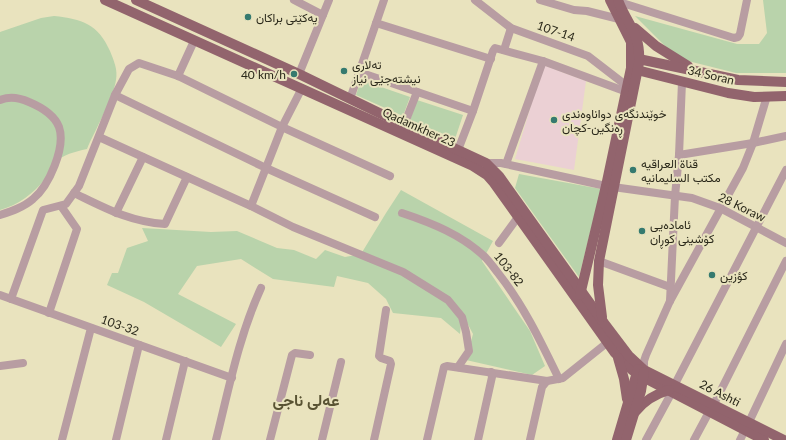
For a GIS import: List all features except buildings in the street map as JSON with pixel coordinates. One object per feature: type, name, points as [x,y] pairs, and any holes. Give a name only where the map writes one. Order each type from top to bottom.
[{"type":"main road","name":"Qadamkher 23","points":[[105,0],[473,166],[487,175],[615,353],[641,371]]},
{"type":"main road","name":"Qadamkher 23","points":[[136,0],[299,74],[486,163],[499,176],[581,292],[628,356],[641,371]]},
{"type":"main road","points":[[613,1],[636,58]]},
{"type":"main road","points":[[580,303],[581,292],[610,187],[635,69],[637,38],[630,24],[613,1]]},
{"type":"main road","points":[[630,24],[656,46],[684,64],[699,71]]},
{"type":"main road","name":"34 Soran","points":[[636,58],[738,80],[786,82]]},
{"type":"main road","points":[[604,323],[598,285],[599,262],[610,187],[628,89],[635,69]]},
{"type":"main road","name":"34 Soran","points":[[635,69],[728,93],[754,97],[786,96]]},
{"type":"main road","points":[[615,353],[624,379],[630,410],[626,440]]},
{"type":"main road","points":[[617,440],[630,410],[641,371]]},
{"type":"main road","name":"26 Ashti","points":[[641,371],[747,426],[785,440]]},
{"type":"main road","points":[[630,410],[639,407],[653,396],[672,388]]},
{"type":"main road","name":"26 Ashti","points":[[747,426],[764,440]]},
{"type":"street","points":[[294,0],[323,15]]},
{"type":"street","points":[[299,74],[329,0]]},
{"type":"street","points":[[350,99],[384,0]]},
{"type":"street","name":"107-14","points":[[475,0],[511,28],[588,56],[599,63],[628,89]]},
{"type":"street","points":[[540,0],[574,10],[587,11],[619,19]]},
{"type":"street","points":[[559,0],[580,6],[587,11]]},
{"type":"street","points":[[613,1],[734,38],[738,37],[740,34],[747,0]]},
{"type":"street","points":[[376,23],[491,59]]},
{"type":"street","points":[[501,49],[511,28]]},
{"type":"street","points":[[178,76],[194,41]]},
{"type":"street","points":[[458,150],[495,48],[543,61],[628,89]]},
{"type":"street","points":[[506,164],[543,61]]},
{"type":"street","points":[[11,299],[43,210],[66,204],[74,193],[116,95],[129,69],[140,63],[178,76],[282,127],[390,176]]},
{"type":"street","points":[[359,72],[473,111]]},
{"type":"street","points":[[670,301],[682,82]]},
{"type":"street","points":[[251,206],[282,127],[302,88]]},
{"type":"street","points":[[404,125],[417,92]]},
{"type":"street","points":[[116,95],[266,168],[375,217]]},
{"type":"street","points":[[641,371],[646,354],[670,301],[743,168],[753,143],[767,96]]},
{"type":"street","points":[[0,100],[13,97],[45,110],[59,127],[60,138],[51,174],[43,188],[27,204],[0,214]]},
{"type":"street","points":[[679,155],[786,136]]},
{"type":"street","points":[[99,137],[251,206],[293,227],[402,272],[448,300],[462,317],[469,351],[458,367]]},
{"type":"street","points":[[116,213],[143,157]]},
{"type":"street","name":"28 Koraw","points":[[486,163],[496,162],[610,187],[692,198],[720,208],[786,242]]},
{"type":"street","points":[[646,440],[786,170]]},
{"type":"street","points":[[74,193],[116,213],[147,223],[165,224],[187,177]]},
{"type":"street","points":[[49,313],[77,229],[61,206]]},
{"type":"street","name":"103-82","points":[[402,213],[436,225],[466,242],[486,257],[517,298],[561,378]]},
{"type":"street","points":[[499,243],[518,217]]},
{"type":"street","points":[[694,440],[786,261]]},
{"type":"street","points":[[599,262],[670,287]]},
{"type":"street","points":[[216,440],[244,332],[261,288]]},
{"type":"street","name":"103-32","points":[[0,296],[232,378]]},
{"type":"street","points":[[374,440],[391,364],[390,361],[380,357],[379,354],[386,310]]},
{"type":"street","points":[[62,440],[91,328]]},
{"type":"street","points":[[427,440],[444,367],[458,367],[491,375],[544,384],[561,378],[608,342]]},
{"type":"street","points":[[740,440],[786,344]]},
{"type":"street","points":[[116,440],[139,345]]},
{"type":"street","points":[[270,440],[292,355],[295,353],[310,356]]},
{"type":"street","points":[[166,440],[185,361]]},
{"type":"street","points":[[322,440],[341,362]]},
{"type":"street","points":[[0,366],[23,363]]},
{"type":"street","points":[[478,440],[491,375]]},
{"type":"street","points":[[530,440],[544,384]]},
{"type":"shaded area","name":"خوێندنگەی دواناوەندی ڕەنگین-کچان","points":[[543,65],[586,81],[574,170],[515,159]]},
{"type":"green space","points":[[763,0],[786,0],[786,73],[736,73],[684,60],[669,50],[635,16],[737,44],[759,44],[767,33]]},
{"type":"green space","points":[[54,16],[81,21],[88,24],[100,35],[110,51],[115,66],[116,76],[114,88],[108,105],[87,149],[62,157],[51,166],[45,179],[30,194],[19,202],[0,210],[0,32],[41,18]]},
{"type":"green space","points":[[361,80],[410,97],[403,116],[356,95]]},
{"type":"green space","points":[[417,100],[463,115],[455,139],[410,120]]},
{"type":"green space","points":[[519,174],[601,189],[579,277],[515,188]]},
{"type":"green space","points":[[401,190],[493,241],[482,261],[530,331],[545,366],[532,375],[466,360],[473,334],[462,313],[460,334],[441,318],[393,313],[386,299],[368,283],[337,276],[334,287],[273,279],[241,259],[197,266],[178,294],[236,324],[221,347],[144,302],[107,285],[112,273],[118,273],[127,248],[148,241],[142,228],[211,232],[237,231],[277,248],[294,250],[316,259],[325,250],[345,257],[361,254]]},
{"type":"place","name":"یەکێتی براکان","points":[[248,17]]},
{"type":"place","name":"تەلاری نیشتەجێی نیاز","points":[[344,71]]},
{"type":"place","name":"40 km/h","points":[[294,74]]},
{"type":"place","name":"خوێندنگەی دواناوەندی ڕەنگین-کچان","points":[[554,120]]},
{"type":"place","name":"قناة العراقيه مكتب السليمانيه","points":[[633,170]]},
{"type":"place","name":"ئامادەیی کۆشینی کوڕان","points":[[642,231]]},
{"type":"place","name":"كؤزين","points":[[712,275]]},
{"type":"district","name":"عەلی ناجی","points":[[306,399]]}]
